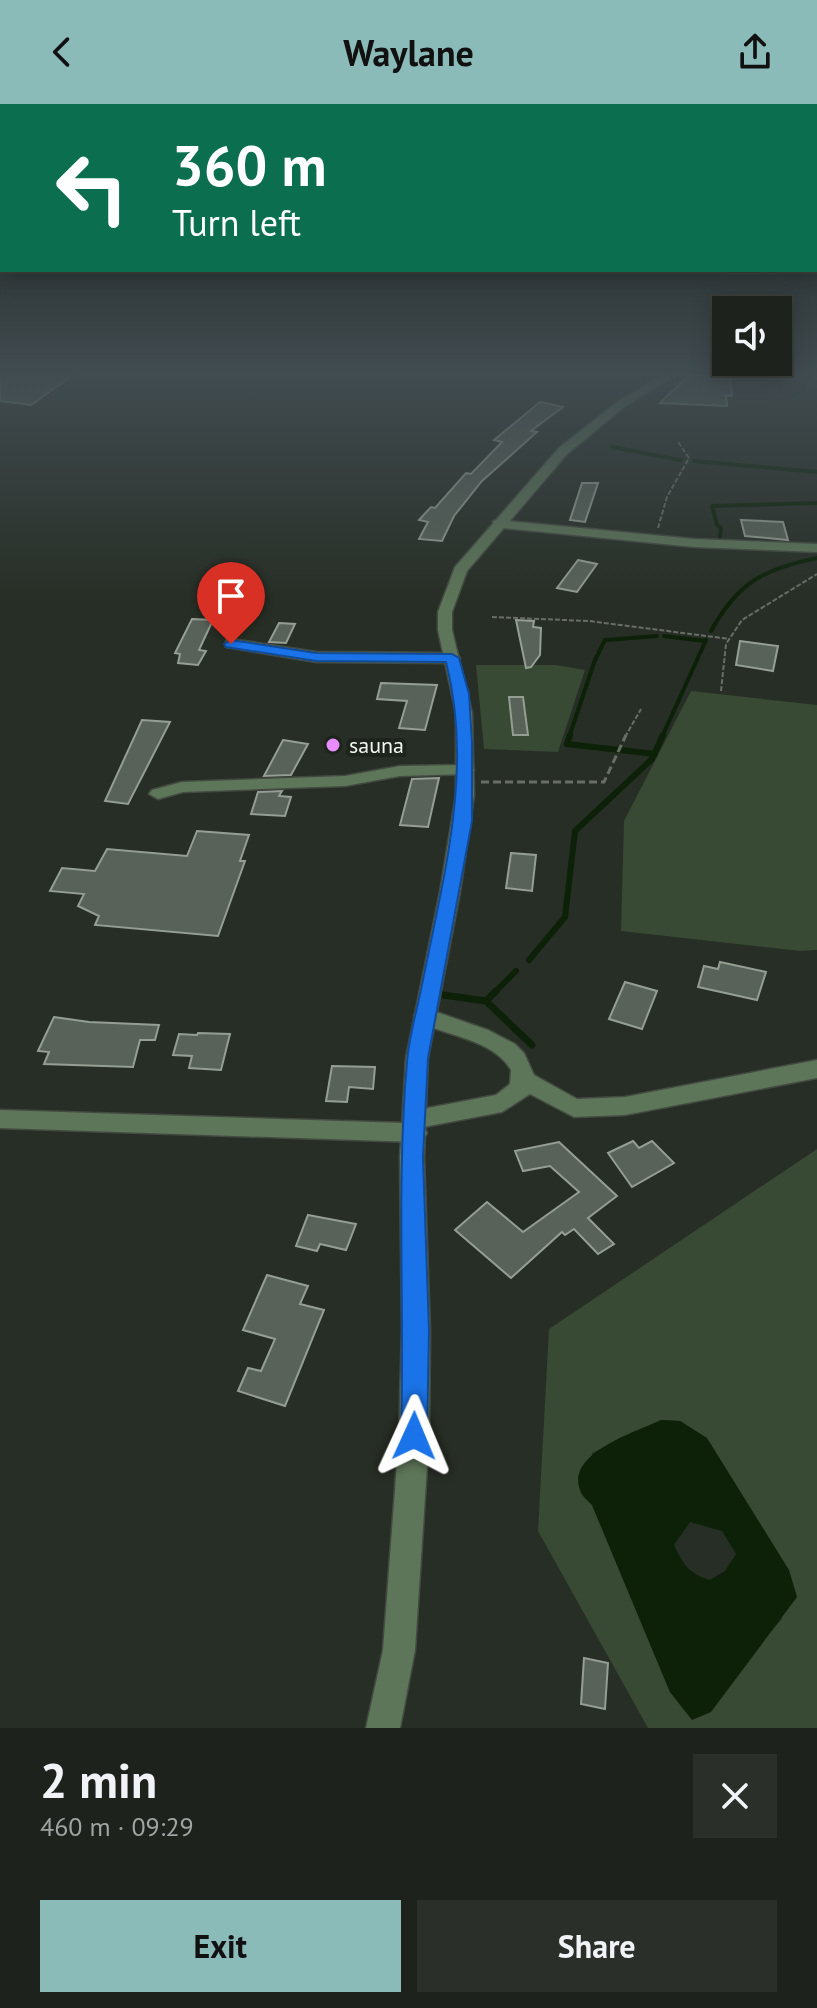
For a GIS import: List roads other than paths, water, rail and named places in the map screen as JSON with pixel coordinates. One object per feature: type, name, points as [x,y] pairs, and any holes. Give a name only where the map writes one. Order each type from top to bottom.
[{"type":"street","points":[[383,1728],[399,1650],[414,1436],[416,1331],[412,1157],[417,1058],[463,821],[464,713],[445,630],[449,601],[460,570],[563,451]]},
{"type":"street","points":[[498,524],[654,539],[817,548]]},
{"type":"street","points":[[231,644],[316,657],[452,658]]},
{"type":"street","points":[[158,794],[189,786],[345,781],[400,771],[465,776]]},
{"type":"street","points":[[0,1119],[415,1126],[502,1103],[521,1089],[522,1070],[510,1052],[488,1039],[442,1025],[425,1016]]},
{"type":"street","points":[[522,1079],[574,1108],[625,1106],[817,1069]]},
{"type":"waterway","points":[[632,451],[680,460]]},
{"type":"waterway","points":[[694,461],[817,472]]},
{"type":"waterway","points":[[720,537],[721,528],[717,525],[712,506],[817,503]]},
{"type":"waterway","points":[[711,631],[732,600],[754,580],[782,567],[817,558]]},
{"type":"waterway","points":[[569,737],[595,660],[605,640],[657,636]]},
{"type":"waterway","points":[[664,636],[705,641]]},
{"type":"waterway","points":[[662,737],[706,640]]},
{"type":"waterway","points":[[570,735],[567,744],[654,754]]},
{"type":"waterway","points":[[654,754],[663,735]]},
{"type":"waterway","points":[[529,960],[565,917],[575,831],[654,754]]},
{"type":"waterway","points":[[486,1001],[516,971]]},
{"type":"waterway","points":[[443,995],[486,1001]]},
{"type":"waterway","points":[[486,1001],[532,1045]]},
{"type":"place","name":"sauna","points":[[333,745]]}]
